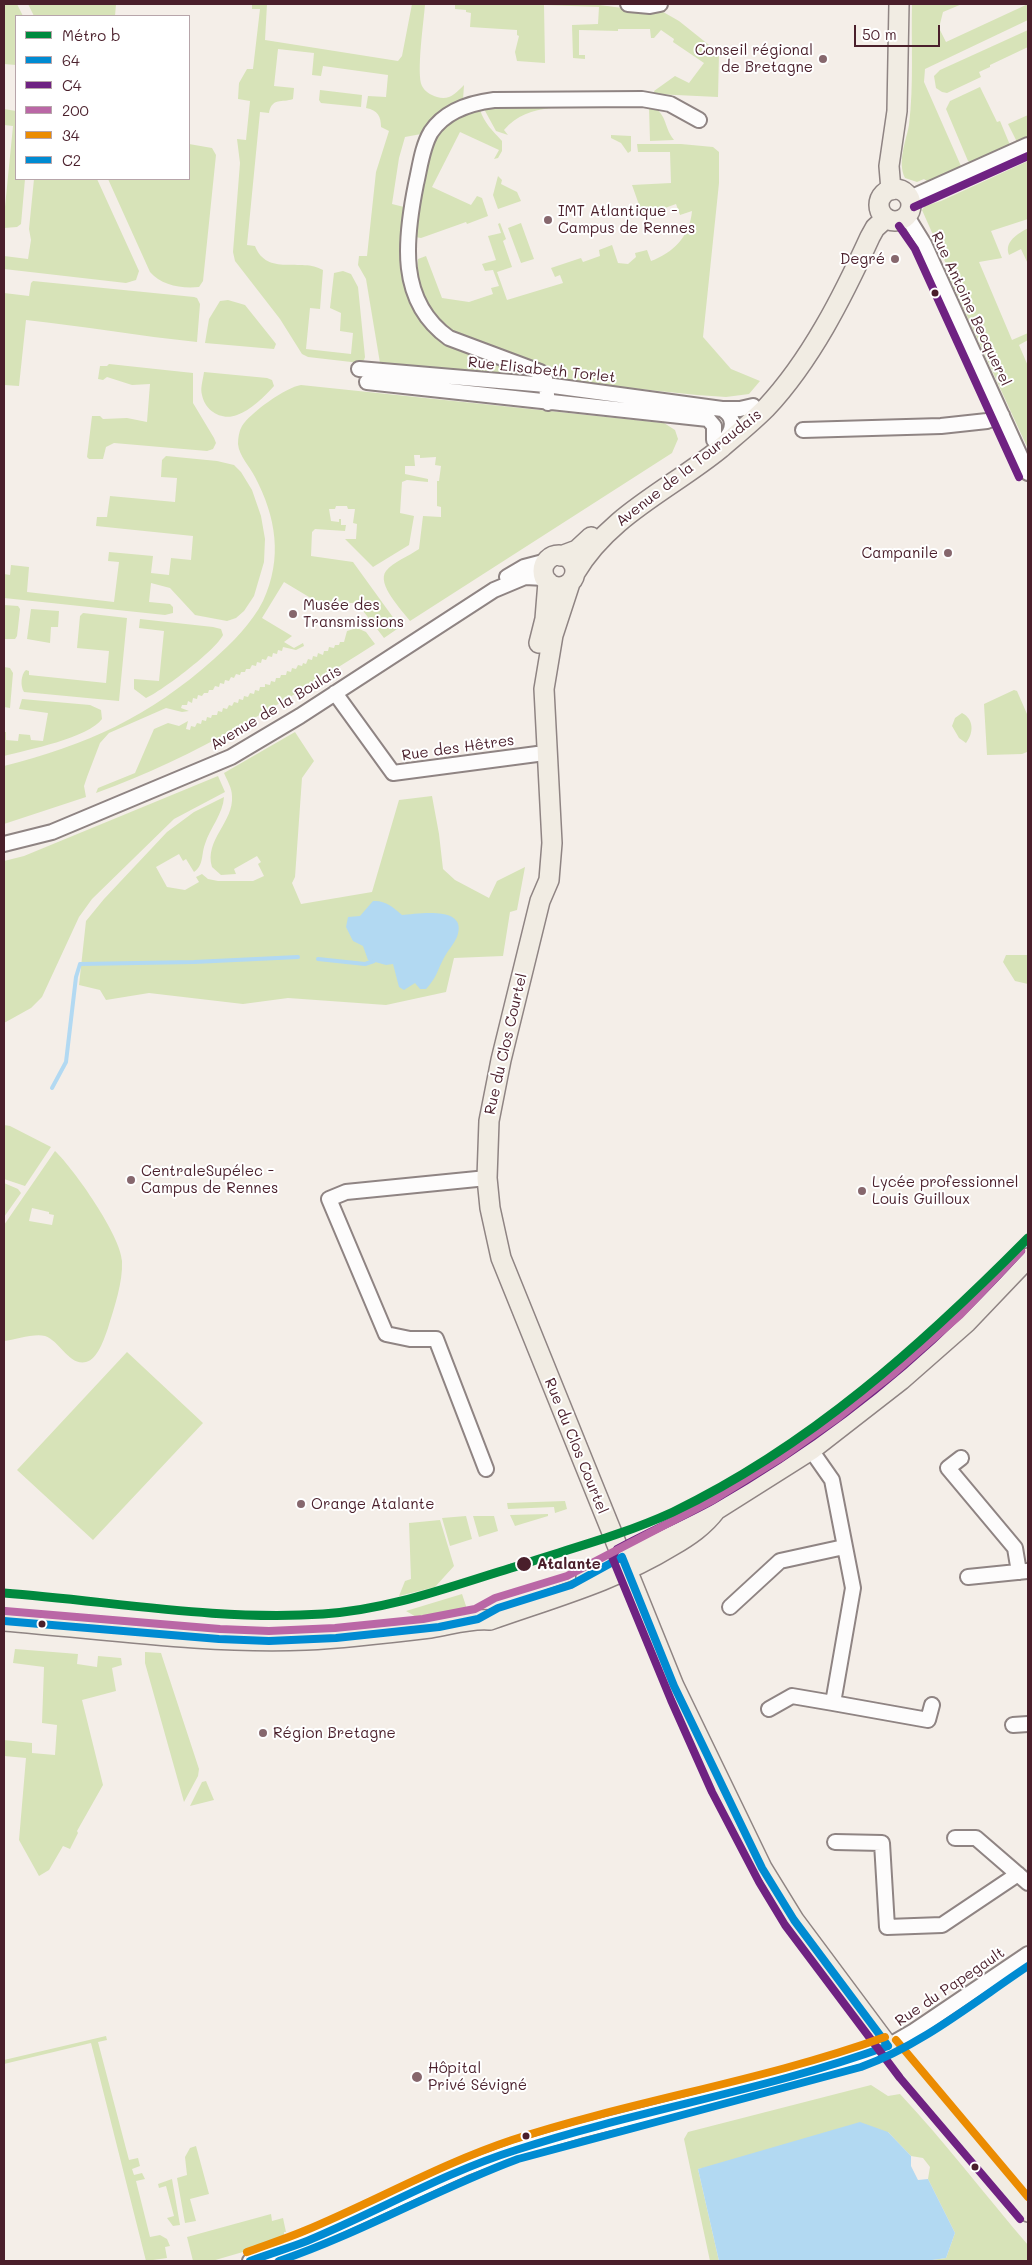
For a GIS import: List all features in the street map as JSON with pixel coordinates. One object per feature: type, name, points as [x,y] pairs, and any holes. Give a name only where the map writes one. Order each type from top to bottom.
[{"type":"main road","points":[[891,190],[889,166],[897,111],[899,4]]},
{"type":"main road","points":[[891,190],[903,191],[910,198],[911,208],[905,218],[894,221],[886,218],[881,211],[880,201],[884,194],[891,190]]},
{"type":"main road","name":"Avenue de la Touraudais","points":[[550,569],[583,546],[626,502],[679,467],[714,440],[740,426],[766,408],[796,370],[840,301],[875,228],[886,218]]},
{"type":"main road","name":"Avenue de la Touraudais","points":[[573,578],[584,558],[627,515],[642,502],[704,460],[740,426],[753,406],[817,336]]},
{"type":"main road","points":[[572,561],[573,578],[561,587],[556,587],[550,569],[572,561]]},
{"type":"main road","name":"Rue du Clos Courtel","points":[[540,901],[542,851],[537,754],[537,655],[545,619],[550,569]]},
{"type":"main road","name":"Rue du Clos Courtel","points":[[573,578],[553,635],[544,689],[552,843],[549,880],[540,901],[492,1101],[487,1139],[487,1178],[493,1226],[506,1273],[674,1686],[762,1868],[794,1920],[888,2046],[1028,2212]]},
{"type":"main road","points":[[4,1621],[269,1641],[336,1638],[424,1629],[478,1619],[498,1608],[570,1585],[625,1564],[716,1510],[811,1450],[901,1380],[967,1322],[1022,1270],[1028,1258]]},
{"type":"street","points":[[628,4],[650,6],[660,4]]},
{"type":"street","points":[[548,403],[545,378],[536,369],[449,338],[440,331],[418,305],[406,241],[408,223],[425,145],[432,132],[446,116],[470,104],[494,100],[642,99],[670,104],[699,120]]},
{"type":"street","points":[[910,198],[1028,145]]},
{"type":"street","name":"Rue Antoine Becquerel","points":[[905,218],[911,223],[924,244],[1028,473]]},
{"type":"street","name":"Rue Elisabeth Torlet","points":[[359,369],[546,385],[722,409],[740,409],[753,406]]},
{"type":"street","points":[[367,382],[708,419],[740,426]]},
{"type":"street","points":[[722,409],[740,426]]},
{"type":"street","points":[[803,430],[941,426],[986,421],[1002,415]]},
{"type":"street","points":[[708,419],[714,426],[714,440]]},
{"type":"street","name":"Avenue de la Boulais","points":[[4,844],[52,832],[231,757],[335,693],[494,590],[508,577],[524,567],[550,569]]},
{"type":"street","name":"Rue des Hêtres","points":[[335,693],[393,773],[537,754]]},
{"type":"street","points":[[486,1470],[436,1339],[410,1339],[386,1334],[329,1199],[346,1192],[487,1178]]},
{"type":"street","points":[[811,1450],[832,1480],[853,1588],[833,1703]]},
{"type":"street","points":[[962,1458],[948,1468],[1015,1548],[1024,1572],[968,1577]]},
{"type":"street","points":[[730,1607],[780,1561],[844,1547]]},
{"type":"street","points":[[769,1709],[792,1696],[928,1720],[932,1705]]},
{"type":"street","points":[[1013,1726],[1028,1724]]},
{"type":"street","points":[[835,1842],[882,1843],[887,1927],[942,1925],[1023,1879],[976,1838],[955,1838]]},
{"type":"street","name":"Rue du Papegault","points":[[250,2261],[307,2241],[466,2168],[515,2150],[579,2131],[710,2098],[858,2057],[888,2046],[914,2031],[1028,1954]]},
{"type":"green space","points":[[4,4],[17,4],[22,15],[15,15],[15,65],[4,64]]},
{"type":"green space","points":[[28,4],[116,4],[115,15],[34,15]]},
{"type":"green space","points":[[252,4],[267,4],[265,40],[398,61],[402,56],[412,4],[425,4],[420,59],[420,80],[422,86],[430,94],[445,98],[452,96],[464,85],[463,100],[442,112],[421,134],[405,137],[399,158],[392,204],[404,207],[401,245],[406,285],[422,321],[434,335],[457,349],[479,354],[539,379],[402,364],[401,369],[387,368],[380,363],[366,279],[358,265],[359,256],[367,256],[376,172],[389,131],[381,127],[376,112],[366,108],[368,96],[386,97],[388,75],[323,66],[321,76],[312,75],[314,53],[278,49],[274,86],[294,88],[293,99],[275,103],[270,108],[269,113],[260,112],[247,245],[255,246],[260,255],[276,264],[305,265],[323,270],[320,309],[310,308],[306,349],[351,354],[353,333],[340,331],[341,313],[330,308],[334,273],[343,271],[351,274],[358,287],[365,357],[360,363],[308,357],[302,354],[280,319],[235,261],[233,252],[240,163],[237,139],[246,140],[250,101],[238,99],[239,83],[247,69],[253,69],[260,9],[252,9]]},
{"type":"green space","points":[[455,4],[592,4],[630,9],[658,9],[679,21],[719,53],[718,97],[655,94],[654,91],[675,76],[689,83],[704,63],[673,42],[674,39],[661,30],[654,38],[651,38],[650,29],[618,29],[618,31],[579,30],[579,55],[585,55],[585,59],[573,58],[572,25],[598,24],[599,7],[544,5],[545,63],[517,61],[515,52],[519,36],[517,35],[517,30],[470,27],[471,13],[466,12],[466,10],[455,9]]},
{"type":"green space","points":[[912,4],[962,4],[943,12],[939,28],[946,42],[1028,4],[1028,20],[925,69],[924,82],[961,166],[960,170],[927,181],[924,179],[917,182],[905,178],[902,165],[911,110]]},
{"type":"green space","points":[[1028,30],[1028,47],[979,72],[981,77],[947,93],[936,88],[934,76],[940,70]]},
{"type":"green space","points":[[980,87],[997,122],[1000,121],[1010,145],[972,164],[968,161],[946,109],[950,101]]},
{"type":"green space","points":[[320,90],[362,95],[361,107],[321,103],[319,100]]},
{"type":"green space","points":[[565,104],[647,104],[662,115],[674,140],[650,141],[649,107],[565,108]]},
{"type":"green space","points":[[496,107],[551,108],[537,110],[520,117],[504,130],[508,135],[496,131],[484,109]]},
{"type":"green space","points":[[4,109],[15,111],[15,180],[25,180],[21,224],[17,227],[4,228],[13,126],[4,125]]},
{"type":"green space","points":[[480,110],[487,123],[502,141],[502,151],[498,158],[494,159],[499,150],[460,132],[432,187],[471,205],[477,196],[482,198],[488,216],[421,238],[415,237],[413,233],[421,186],[430,153],[437,139],[446,126],[458,117]]},
{"type":"green space","points":[[1028,115],[1028,139],[1017,142],[1008,124]]},
{"type":"green space","points":[[611,135],[631,136],[631,151],[628,153],[621,143],[611,138]]},
{"type":"green space","points":[[190,144],[212,148],[216,155],[203,281],[199,287],[178,287],[160,280],[150,272],[108,180],[190,180]]},
{"type":"green space","points":[[637,144],[681,144],[713,147],[719,152],[719,183],[703,337],[731,369],[760,381],[749,394],[726,397],[697,395],[554,380],[547,370],[442,328],[427,304],[418,278],[418,259],[426,256],[442,298],[469,302],[493,294],[491,288],[499,286],[493,270],[485,271],[482,264],[496,260],[488,236],[501,233],[498,224],[500,223],[506,239],[503,241],[512,267],[497,272],[507,300],[563,283],[560,275],[555,277],[551,268],[581,258],[583,262],[600,256],[599,250],[612,245],[618,263],[628,264],[636,257],[635,253],[647,250],[651,261],[673,248],[684,236],[691,220],[692,211],[680,215],[676,204],[643,216],[632,185],[671,183],[670,152],[638,152]]},
{"type":"green space","points":[[1028,153],[1028,158],[941,198],[939,194]]},
{"type":"green space","points":[[1028,161],[1028,219],[991,231],[1002,258],[979,262],[1012,340],[1028,333],[1028,340],[1019,345],[1028,366],[1028,449],[949,277],[950,273],[922,210],[925,206],[941,201]]},
{"type":"green space","points":[[498,176],[502,180],[501,184],[517,192],[521,201],[498,209],[493,195]]},
{"type":"green space","points":[[34,180],[97,180],[139,271],[136,280],[126,283],[4,269],[4,256],[28,259],[31,240],[29,229]]},
{"type":"green space","points":[[521,223],[534,259],[521,263],[508,228]]},
{"type":"green space","points":[[1028,228],[1028,264],[1021,249],[1009,255],[1008,246],[1013,238]]},
{"type":"green space","points":[[33,281],[197,298],[200,304],[197,342],[26,320],[19,386],[4,385],[4,293],[29,296]]},
{"type":"green space","points":[[228,300],[245,305],[276,344],[274,349],[205,343],[209,319],[220,301]]},
{"type":"green space","points":[[109,364],[193,373],[193,403],[214,438],[216,443],[213,449],[207,451],[114,443],[106,447],[103,459],[89,459],[87,457],[92,416],[100,416],[103,419],[127,418],[147,422],[150,384],[132,385],[107,377],[103,380],[98,379],[100,366],[107,366]]},
{"type":"green space","points":[[204,372],[267,378],[272,380],[274,386],[262,399],[247,410],[231,417],[220,416],[210,410],[204,401],[201,390]]},
{"type":"green space","points":[[301,385],[664,423],[675,430],[678,439],[672,453],[410,621],[391,597],[384,583],[384,576],[386,571],[393,565],[419,549],[423,516],[441,517],[441,507],[437,506],[437,481],[439,481],[441,466],[435,465],[436,457],[420,458],[420,455],[414,455],[415,466],[405,466],[405,474],[428,479],[428,482],[407,480],[402,482],[400,513],[414,516],[409,545],[373,567],[345,539],[356,539],[357,524],[353,523],[355,509],[348,509],[347,506],[336,506],[335,509],[329,509],[331,521],[339,522],[339,519],[341,519],[341,525],[346,525],[345,531],[315,529],[312,532],[311,556],[353,562],[400,627],[384,638],[357,603],[350,603],[334,612],[284,582],[262,618],[292,636],[284,642],[294,648],[303,643],[304,646],[296,650],[283,647],[282,651],[278,650],[277,654],[273,653],[272,657],[268,656],[266,660],[262,659],[261,663],[257,662],[256,666],[252,665],[250,669],[241,672],[240,675],[236,674],[234,678],[231,677],[229,681],[225,680],[224,684],[220,683],[219,687],[215,686],[213,690],[209,690],[208,693],[204,693],[202,696],[198,695],[197,699],[193,698],[192,703],[188,701],[187,705],[182,705],[181,708],[189,711],[182,712],[166,708],[109,733],[100,743],[87,777],[84,786],[86,797],[4,824],[4,766],[63,749],[141,713],[190,679],[214,659],[235,639],[253,617],[263,601],[269,585],[275,553],[274,538],[268,507],[253,473],[242,457],[238,444],[239,435],[246,421],[260,408],[278,395]]},
{"type":"green space","points":[[166,456],[217,461],[234,465],[241,472],[252,490],[261,516],[265,539],[264,562],[254,596],[244,611],[236,618],[227,621],[195,615],[170,588],[151,583],[149,602],[170,604],[173,607],[173,613],[165,615],[4,598],[4,574],[10,575],[11,565],[29,567],[27,592],[114,602],[119,562],[108,561],[109,552],[153,556],[151,573],[169,575],[171,558],[191,560],[193,536],[96,526],[97,517],[107,517],[110,496],[175,502],[177,478],[161,477],[162,460]]},
{"type":"green space","points":[[4,605],[18,606],[20,609],[15,639],[4,639]]},
{"type":"green space","points":[[31,609],[59,611],[58,627],[51,627],[50,643],[27,639]]},
{"type":"green space","points":[[83,613],[127,618],[119,701],[24,692],[22,680],[26,670],[29,671],[29,675],[106,683],[109,651],[77,648],[80,616]]},
{"type":"green space","points":[[140,619],[213,627],[221,629],[223,635],[210,650],[188,669],[146,698],[134,689],[134,679],[159,681],[164,631],[139,628]]},
{"type":"green space","points":[[357,628],[366,632],[375,644],[274,707],[205,745],[170,763],[96,793],[98,788],[135,773],[154,729],[168,723],[179,726],[188,721],[186,729],[190,730],[191,726],[195,727],[197,723],[201,724],[202,720],[206,721],[207,717],[211,718],[212,715],[217,715],[218,711],[222,712],[223,708],[227,709],[234,702],[238,703],[239,699],[243,700],[244,696],[248,697],[250,693],[254,694],[255,690],[259,691],[260,687],[265,687],[265,684],[270,685],[271,681],[275,682],[276,678],[286,675],[287,671],[291,672],[292,668],[296,669],[298,665],[306,664],[308,659],[312,660],[313,656],[317,657],[318,653],[323,655],[324,651],[328,651],[329,647],[334,648],[340,642],[344,642],[347,631]]},
{"type":"green space","points":[[4,667],[10,668],[13,673],[10,708],[4,707]]},
{"type":"green space","points":[[1014,690],[1017,691],[1027,714],[1027,752],[1022,754],[987,755],[984,704]]},
{"type":"green space","points":[[22,699],[90,705],[101,710],[102,719],[95,726],[71,737],[4,756],[4,732],[6,732],[6,740],[18,741],[19,734],[30,735],[31,740],[43,741],[48,713],[19,709]]},
{"type":"green space","points":[[962,713],[969,719],[972,726],[966,743],[959,738],[952,726],[955,718]]},
{"type":"green space","points":[[295,732],[314,761],[302,778],[295,877],[292,883],[301,904],[372,892],[399,800],[432,796],[443,869],[455,880],[489,898],[497,881],[525,867],[517,910],[510,912],[503,956],[454,958],[446,992],[386,1005],[288,998],[243,1004],[149,993],[106,1000],[100,990],[79,985],[86,921],[167,832],[194,812],[224,797],[219,815],[207,838],[201,863],[197,869],[194,872],[186,859],[183,861],[179,854],[156,867],[167,887],[185,890],[199,882],[196,877],[202,874],[208,879],[218,881],[253,881],[264,876],[258,864],[261,862],[257,856],[234,869],[236,874],[221,875],[212,867],[212,848],[229,814],[231,805],[231,790],[224,773]]},
{"type":"green space","points":[[218,776],[225,792],[174,819],[92,899],[79,917],[42,997],[31,1008],[4,1023],[4,861],[24,856]]},
{"type":"green space","points":[[1006,955],[1028,955],[1028,984],[1015,981],[1003,962]]},
{"type":"green space","points":[[4,1125],[10,1126],[51,1147],[25,1186],[4,1179]]},
{"type":"green space","points":[[55,1151],[95,1203],[114,1236],[122,1261],[120,1287],[108,1328],[100,1348],[90,1360],[80,1362],[75,1360],[50,1339],[41,1335],[4,1341],[4,1225]],"holes":[[[32,1208],[49,1212],[49,1214],[54,1215],[52,1225],[29,1221]]]},
{"type":"green space","points":[[4,1183],[18,1189],[21,1193],[4,1217]]},
{"type":"green space","points":[[127,1352],[203,1423],[93,1540],[17,1470]]},
{"type":"green space","points":[[565,1501],[567,1509],[555,1513],[554,1507],[508,1509],[507,1503]]},
{"type":"green space","points":[[548,1514],[548,1516],[515,1526],[510,1515]]},
{"type":"green space","points":[[466,1516],[472,1539],[450,1546],[442,1518]]},
{"type":"green space","points":[[473,1516],[494,1516],[498,1531],[479,1537]]},
{"type":"green space","points":[[440,1520],[454,1566],[435,1587],[399,1596],[405,1581],[411,1579],[409,1523]]},
{"type":"green space","points":[[462,1594],[467,1609],[418,1618],[406,1611]]},
{"type":"green space","points":[[15,1649],[78,1654],[77,1664],[97,1667],[98,1656],[121,1658],[122,1665],[112,1668],[116,1691],[82,1700],[103,1785],[77,1831],[78,1833],[70,1849],[63,1846],[49,1870],[39,1876],[19,1840],[26,1758],[4,1756],[4,1740],[32,1743],[32,1753],[55,1755],[57,1725],[42,1723],[44,1667],[13,1663]]},
{"type":"green space","points":[[145,1652],[161,1653],[199,1769],[198,1776],[184,1802],[145,1663]]},
{"type":"green space","points":[[206,1781],[214,1800],[190,1806],[202,1782]]},
{"type":"green space","points":[[106,2036],[107,2040],[98,2042],[129,2160],[138,2158],[140,2166],[132,2169],[134,2175],[142,2173],[145,2179],[136,2181],[150,2237],[160,2235],[167,2239],[170,2246],[165,2247],[167,2258],[146,2261],[91,2043],[4,2064],[4,2060]]},
{"type":"green space","points":[[871,2085],[888,2096],[900,2094],[917,2112],[1028,2245],[1028,2261],[925,2261],[946,2258],[955,2233],[928,2179],[930,2167],[923,2158],[911,2156],[888,2132],[698,2169],[719,2261],[710,2261],[684,2139],[688,2132]]},
{"type":"green space","points":[[196,2146],[209,2194],[190,2199],[196,2221],[185,2223],[177,2178],[187,2175],[185,2157],[190,2148]]},
{"type":"green space","points":[[172,2179],[180,2225],[173,2226],[167,2218],[174,2216],[166,2186],[159,2188],[158,2184]]},
{"type":"green space","points":[[271,2214],[272,2221],[283,2218],[286,2232],[284,2232],[284,2240],[212,2261],[193,2261],[187,2237]]},
{"type":"water","points":[[373,901],[385,903],[402,915],[430,913],[449,916],[456,920],[459,927],[457,937],[435,977],[426,989],[420,989],[415,983],[404,990],[399,987],[393,964],[386,965],[368,960],[363,946],[353,941],[346,927],[348,917],[360,916]]},
{"type":"water","points":[[860,2122],[888,2132],[911,2156],[911,2166],[918,2180],[928,2179],[955,2233],[946,2258],[925,2261],[719,2261],[698,2169]]},
{"type":"waterway","points":[[52,1088],[66,1062],[76,977],[80,964],[194,962],[298,957]]},
{"type":"waterway","points":[[318,959],[365,964],[374,961]]},
{"type":"waterway","points":[[1009,1263],[1027,1245]]},
{"type":"waterway","points":[[972,1302],[1006,1267]]},
{"type":"waterway","points":[[936,1335],[967,1306]]},
{"type":"waterway","points":[[914,1357],[927,1344]]},
{"type":"waterway","points":[[806,1440],[844,1412]]},
{"type":"waterway","points":[[791,1451],[802,1444]]},
{"type":"waterway","points":[[754,1473],[764,1467]]},
{"type":"waterway","points":[[704,1504],[750,1476]]},
{"type":"metro line","name":"b","points":[[4,1593],[203,1613],[283,1615],[347,1612],[418,1597],[613,1536],[673,1512],[723,1486],[818,1425],[947,1317],[1028,1238]]},
{"type":"transit line","name":"C4","points":[[914,207],[1028,156]]},
{"type":"transit line","name":"C4","points":[[899,226],[915,249],[1019,477]]},
{"type":"transit line","name":"C4","points":[[1020,2219],[900,2078],[785,1925],[759,1882],[712,1792],[671,1700],[612,1557],[617,1549],[712,1501],[745,1481],[842,1415],[932,1341],[976,1299],[1021,1251]]},
{"type":"transit line","name":"200","points":[[5,1611],[220,1629],[269,1631],[335,1628],[423,1619],[475,1609],[495,1598],[567,1576],[711,1501],[782,1457],[836,1419],[895,1372],[960,1315],[1021,1251]]},
{"type":"transit line","name":"64","points":[[4,1621],[219,1639],[269,1641],[336,1638],[439,1627],[478,1619],[498,1608],[571,1585],[622,1557],[674,1686],[762,1868],[794,1920],[888,2046]]},
{"type":"transit line","name":"C2","points":[[279,2261],[340,2237],[518,2159],[861,2067],[883,2058],[926,2035],[1028,1966]]},
{"type":"transit line","name":"34","points":[[247,2252],[304,2231],[459,2160],[512,2140],[605,2113],[793,2066],[885,2037]]},
{"type":"transit line","name":"34","points":[[896,2040],[1028,2197]]},
{"type":"transit line","name":"64","points":[[250,2261],[333,2230],[436,2181],[489,2159],[609,2123],[796,2075],[888,2046]]},
{"type":"place","name":"Conseil régional de Bretagne","points":[[823,59]]},
{"type":"place","name":"IMT Atlantique - Campus de Rennes","points":[[548,220]]},
{"type":"place","name":"Degré","points":[[895,259]]},
{"type":"place","name":"Campanile","points":[[948,553]]},
{"type":"place","name":"Musée des Transmissions","points":[[293,614]]},
{"type":"place","name":"CentraleSupélec - Campus de Rennes","points":[[131,1180]]},
{"type":"place","name":"Lycée professionnel Louis Guilloux","points":[[862,1191]]},
{"type":"place","name":"Orange Atalante","points":[[301,1504]]},
{"type":"place","name":"Atalante","points":[[524,1564]]},
{"type":"place","name":"Région Bretagne","points":[[263,1733]]},
{"type":"place","name":"Hôpital Privé Sévigné","points":[[417,2077]]}]
